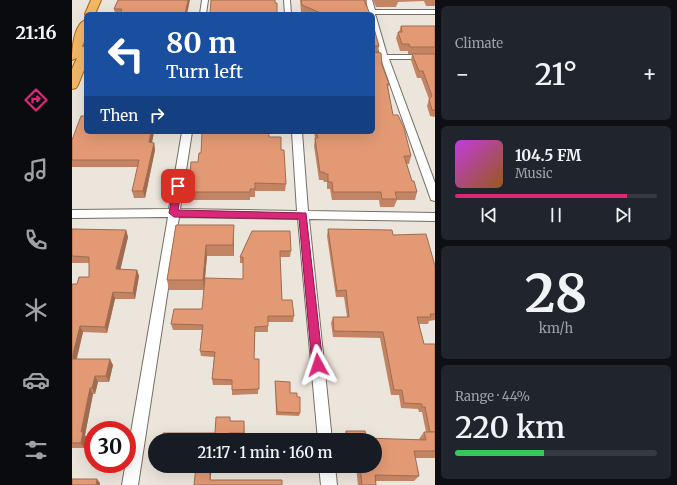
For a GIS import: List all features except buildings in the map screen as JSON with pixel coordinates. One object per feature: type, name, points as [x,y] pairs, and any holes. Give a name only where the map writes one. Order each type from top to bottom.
[{"type":"main road","points":[[91,12],[96,0]]},
{"type":"main road","points":[[101,12],[106,0]]},
{"type":"main road","points":[[72,85],[84,30]]},
{"type":"street","points":[[203,12],[205,0]]},
{"type":"street","points":[[288,0],[288,12]]},
{"type":"street","points":[[369,0],[372,12]]},
{"type":"street","points":[[375,14],[435,12]]},
{"type":"street","points":[[375,25],[384,57],[435,197]]},
{"type":"street","points":[[375,57],[435,57]]},
{"type":"street","points":[[130,485],[186,134]]},
{"type":"street","points":[[297,134],[303,216],[324,433]]},
{"type":"street","points":[[72,214],[174,213],[435,217]]},
{"type":"street","points":[[328,473],[329,485]]},
{"type":"route","points":[[178,186],[174,213],[303,216],[318,365]]}]
